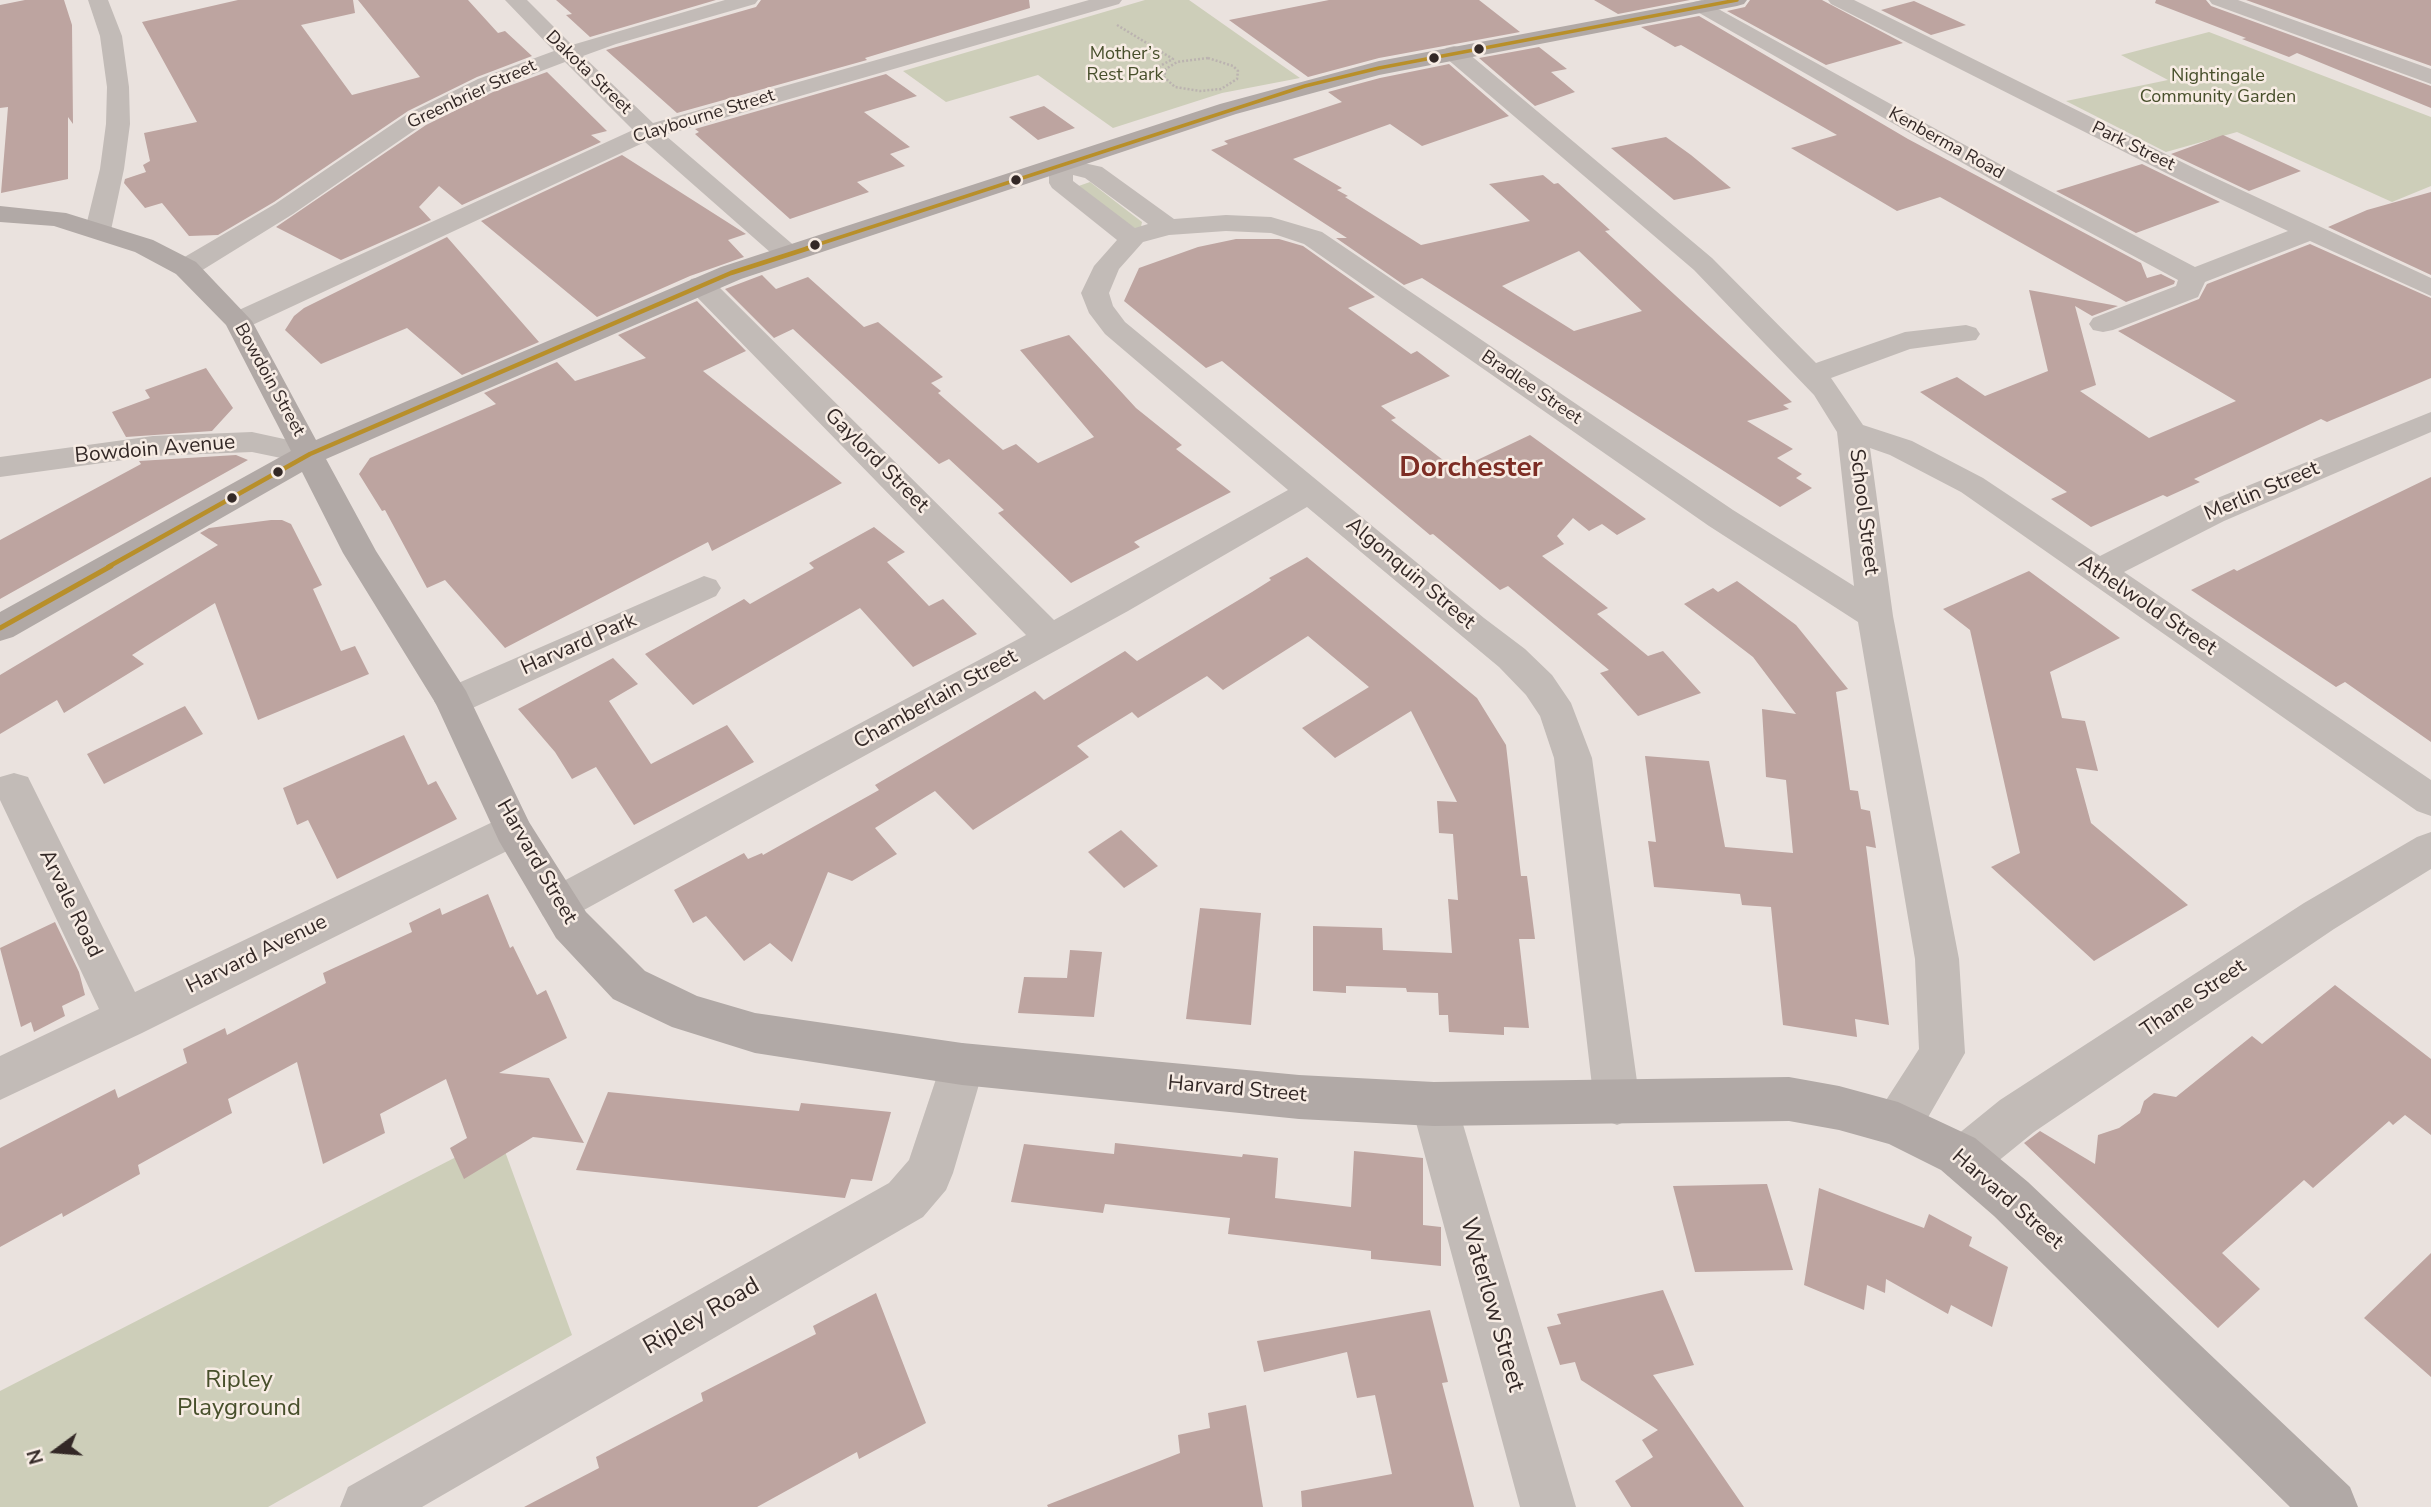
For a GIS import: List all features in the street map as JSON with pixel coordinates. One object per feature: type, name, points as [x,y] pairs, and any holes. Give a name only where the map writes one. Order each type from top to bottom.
[{"type":"main road","points":[[0,628],[310,454],[701,285],[788,254],[1305,86],[1454,53],[1737,0]]},
{"type":"main road","name":"Bowdoin Street","points":[[0,215],[57,218],[144,246],[186,268],[238,321],[310,454]]},
{"type":"main road","name":"Harvard Street","points":[[310,454],[360,553],[453,701],[513,831],[571,925],[629,985],[688,1013],[755,1033],[962,1064],[1299,1097],[1434,1104],[1788,1099],[1839,1108],[1898,1124],[1964,1159],[2031,1218],[2330,1507]]},
{"type":"street","points":[[97,0],[111,36],[118,87],[118,124],[112,169],[98,230]]},
{"type":"street","name":"Dakota Street","points":[[515,0],[648,132],[788,254]]},
{"type":"street","name":"Greenbrier Street","points":[[186,268],[284,209],[417,118],[486,84],[566,53],[664,22],[748,0]]},
{"type":"street","name":"Claybourne Street","points":[[238,321],[648,132],[1112,0]]},
{"type":"street","name":"Park Street","points":[[1838,0],[2310,232],[2431,288]]},
{"type":"street","points":[[2219,0],[2431,76]]},
{"type":"street","name":"Kenberma Road","points":[[1701,6],[1993,170],[2193,277]]},
{"type":"street","name":"School Street","points":[[1454,53],[1703,264],[1826,390],[1852,432],[1875,616],[1937,959],[1942,1053],[1898,1124]]},
{"type":"street","points":[[1132,239],[1061,183],[1061,165],[1093,172],[1168,227]]},
{"type":"street","name":"Bradlee Street","points":[[1132,239],[1168,227],[1226,223],[1271,225],[1313,238],[1721,518],[1875,616]]},
{"type":"street","points":[[2103,324],[2188,291],[2193,277],[2310,232]]},
{"type":"street","name":"Algonquin Street","points":[[1132,239],[1107,266],[1095,293],[1099,307],[1115,328],[1471,627],[1512,658],[1539,685],[1558,713],[1573,758],[1617,1103]]},
{"type":"street","name":"Gaylord Street","points":[[701,285],[1050,638]]},
{"type":"street","points":[[1812,375],[1905,341],[1966,334]]},
{"type":"street","name":"Merlin Street","points":[[2097,572],[2212,513],[2431,421]]},
{"type":"street","name":"Athelwold Street","points":[[1852,432],[1901,448],[1972,485],[2431,800]]},
{"type":"street","name":"Bowdoin Avenue","points":[[0,467],[153,446],[252,442],[310,454]]},
{"type":"street","name":"Chamberlain Street","points":[[558,904],[1050,638],[1311,491]]},
{"type":"street","name":"Harvard Park","points":[[453,701],[704,588]]},
{"type":"street","name":"Arvale Road","points":[[14,788],[126,1019]]},
{"type":"street","name":"Harvard Avenue","points":[[0,1079],[513,831]]},
{"type":"street","name":"Thane Street","points":[[1964,1159],[2017,1116],[2319,916],[2431,849]]},
{"type":"street","name":"Ripley Road","points":[[368,1507],[906,1200],[929,1172],[962,1064]]},
{"type":"street","name":"Waterlow Street","points":[[1434,1104],[1548,1507]]},
{"type":"path","points":[[1077,10],[1085,15],[1096,12],[1173,59],[1156,68],[1153,73],[1154,76],[1164,77],[1175,87],[1208,91],[1231,85],[1237,79],[1238,71],[1220,60],[1201,58],[1172,64],[1166,69],[1164,77]]},
{"type":"green space","name":"Mother’s Rest Park","points":[[1145,0],[1189,0],[1300,78],[1222,93],[1113,128],[1038,75],[946,102],[903,71]]},
{"type":"green space","name":"Nightingale Community Garden","points":[[2209,32],[2431,117],[2431,186],[2392,202],[2237,132],[2166,152],[2066,101],[2168,80],[2121,55]]},
{"type":"green space","points":[[1090,182],[1142,222],[1141,227],[1136,229],[1073,188]]},
{"type":"green space","name":"Ripley Playground","points":[[499,1135],[572,1335],[268,1507],[0,1507],[0,1391]]},
{"type":"building","points":[[25,0],[64,0],[72,25],[73,124],[68,117],[68,179],[1,193],[8,107],[0,108],[0,5]]},
{"type":"building","points":[[238,0],[353,0],[355,13],[301,25],[352,95],[420,77],[358,0],[468,0],[498,33],[505,31],[532,56],[477,77],[408,111],[274,202],[218,235],[189,236],[162,203],[145,208],[124,183],[125,179],[146,172],[143,165],[150,161],[144,133],[197,122],[142,22]]},
{"type":"building","points":[[556,0],[716,0],[590,37],[566,15],[572,14]]},
{"type":"building","points":[[761,0],[1029,0],[1030,8],[865,58],[867,60],[677,113],[606,50],[756,7]]},
{"type":"building","points":[[1329,0],[1479,0],[1520,32],[1379,58],[1308,77],[1229,20]]},
{"type":"building","points":[[1594,0],[1690,0],[1618,14]]},
{"type":"building","points":[[1750,0],[1822,0],[1903,43],[1826,65],[1727,11],[1745,7]]},
{"type":"building","points":[[2156,0],[2206,0],[2211,6],[2431,86],[2431,108],[2297,53],[2289,57],[2242,39],[2246,38],[2155,3]]},
{"type":"building","points":[[2246,0],[2431,0],[2431,66]]},
{"type":"building","points":[[1914,1],[1966,25],[1931,35],[1881,10]]},
{"type":"building","points":[[1699,16],[1908,139],[2141,263],[2147,278],[2161,274],[2175,281],[2174,284],[2126,302],[1940,197],[1897,211],[1791,148],[1837,135],[1681,45],[1675,47],[1641,27]]},
{"type":"building","points":[[1539,47],[1567,69],[1551,72],[1575,92],[1535,106],[1479,58]]},
{"type":"building","points":[[1449,64],[1509,116],[1422,146],[1390,124],[1293,159],[1342,188],[1337,190],[1348,196],[1345,197],[1421,245],[1530,221],[1489,184],[1543,175],[1554,184],[1558,183],[1610,230],[1605,231],[1792,402],[1783,405],[1789,409],[1747,421],[1793,449],[1777,458],[1802,474],[1796,478],[1812,488],[1780,507],[1422,278],[1404,285],[1336,238],[1347,238],[1211,150],[1228,144],[1224,141],[1342,102],[1328,92]],"holes":[[[1579,251],[1642,311],[1574,331],[1502,286]]]},
{"type":"building","points":[[547,72],[607,131],[591,135],[601,142],[462,205],[439,186],[419,207],[431,220],[341,260],[276,227],[426,125],[495,91]]},
{"type":"building","points":[[886,74],[917,96],[864,112],[910,147],[890,154],[905,166],[857,182],[869,192],[790,219],[695,134],[699,132],[695,129]]},
{"type":"building","points":[[1044,106],[1075,128],[1038,140],[1009,117]]},
{"type":"building","points":[[2223,135],[2301,171],[2249,191],[2171,154]]},
{"type":"building","points":[[1666,137],[1731,188],[1674,200],[1611,148]]},
{"type":"building","points":[[622,155],[746,234],[728,240],[744,257],[690,276],[597,317],[481,221]]},
{"type":"building","points":[[2142,164],[2220,202],[2136,233],[2056,191]]},
{"type":"building","points":[[2431,192],[2431,275],[2328,227],[2367,210]]},
{"type":"building","points":[[447,237],[539,342],[462,375],[407,328],[321,364],[285,330],[294,316],[304,308]]},
{"type":"building","points":[[1236,239],[1279,239],[1303,246],[1375,297],[1348,308],[1411,354],[1417,351],[1450,376],[1381,406],[1396,418],[1391,420],[1456,470],[1530,435],[1646,519],[1617,535],[1602,524],[1589,531],[1573,518],[1557,536],[1564,544],[1542,556],[1608,608],[1597,614],[1648,656],[1663,651],[1701,693],[1638,716],[1600,673],[1609,670],[1508,586],[1500,590],[1433,534],[1430,535],[1222,361],[1206,368],[1124,301],[1139,268],[1198,247]]},
{"type":"building","points":[[2310,244],[2431,298],[2431,378],[2327,422],[2321,419],[2194,479],[2200,482],[2167,497],[2163,495],[2091,527],[2051,499],[2067,492],[1920,392],[1957,377],[1985,396],[2048,371],[2029,290],[2118,306],[2092,316],[2075,306],[2096,385],[2080,391],[2149,438],[2236,401],[2118,331],[2199,299],[2207,284]]},
{"type":"building","points":[[762,275],[776,289],[808,277],[864,327],[878,322],[943,377],[931,383],[941,391],[938,393],[1003,450],[1016,444],[1038,463],[1094,437],[1020,350],[1069,335],[1136,408],[1182,445],[1176,449],[1231,492],[1134,542],[1140,547],[1071,583],[998,513],[1004,510],[949,459],[939,464],[793,329],[774,338],[725,289]]},
{"type":"building","points":[[697,301],[746,351],[703,371],[842,483],[712,551],[708,542],[505,648],[445,580],[427,588],[385,510],[382,511],[359,474],[370,458],[496,404],[484,393],[557,362],[575,381],[646,358],[618,335]]},
{"type":"building","points":[[206,368],[233,408],[212,431],[126,437],[112,412],[150,398],[145,390]]},
{"type":"building","points":[[236,455],[248,460],[0,599],[0,540],[141,464],[139,461]]},
{"type":"building","points":[[2431,477],[2431,742],[2345,682],[2336,687],[2191,590],[2234,569],[2237,571]]},
{"type":"building","points":[[282,520],[291,524],[322,585],[313,589],[341,651],[355,646],[369,674],[258,720],[215,603],[132,655],[144,664],[64,713],[57,700],[0,734],[0,675],[218,545],[200,533],[209,528]]},
{"type":"building","points":[[874,527],[905,552],[887,562],[929,606],[943,599],[977,634],[913,667],[860,608],[693,705],[645,654],[744,599],[750,604],[814,568],[809,563]]},
{"type":"building","points":[[1307,557],[1477,698],[1506,745],[1521,876],[1527,876],[1535,939],[1519,939],[1529,1028],[1504,1027],[1504,1035],[1449,1032],[1448,1015],[1439,1015],[1438,993],[1407,992],[1406,988],[1346,986],[1346,993],[1313,991],[1313,926],[1382,928],[1383,950],[1452,953],[1448,899],[1458,900],[1453,834],[1439,833],[1437,801],[1457,802],[1411,711],[1335,758],[1302,728],[1369,687],[1308,636],[1223,690],[1207,676],[1138,718],[1132,712],[1077,746],[1089,757],[973,830],[935,791],[875,828],[897,854],[852,881],[828,872],[792,962],[770,943],[744,961],[706,916],[693,923],[674,890],[744,853],[748,859],[762,853],[763,855],[879,790],[875,785],[1035,691],[1044,700],[1125,651],[1137,661]]},
{"type":"building","points":[[2029,571],[2120,638],[2050,672],[2062,718],[2085,721],[2098,771],[2076,768],[2091,823],[2188,905],[2094,961],[1991,867],[2020,853],[1970,630],[1943,609]]},
{"type":"building","points":[[1737,581],[1796,625],[1848,689],[1836,692],[1850,790],[1858,791],[1861,809],[1870,811],[1876,848],[1866,846],[1889,1025],[1855,1019],[1857,1037],[1783,1025],[1771,907],[1742,905],[1740,894],[1654,887],[1648,841],[1656,842],[1645,756],[1709,761],[1725,847],[1793,853],[1786,780],[1766,777],[1762,709],[1796,714],[1753,657],[1684,604],[1713,588],[1718,592]]},
{"type":"building","points":[[613,658],[638,684],[609,701],[651,764],[727,725],[754,762],[634,825],[596,767],[572,779],[555,752],[518,709]]},
{"type":"building","points":[[185,706],[203,734],[104,784],[87,754]]},
{"type":"building","points":[[404,735],[428,785],[436,781],[457,819],[337,879],[308,820],[297,825],[283,788]]},
{"type":"building","points":[[1121,830],[1158,866],[1124,888],[1088,852]]},
{"type":"building","points":[[488,894],[510,948],[513,946],[537,995],[546,990],[567,1038],[499,1073],[549,1078],[584,1143],[533,1137],[464,1179],[450,1148],[467,1138],[446,1079],[380,1114],[385,1133],[323,1164],[297,1062],[228,1099],[232,1113],[138,1165],[140,1174],[63,1217],[62,1213],[0,1247],[0,1148],[115,1089],[118,1098],[187,1063],[183,1049],[225,1028],[227,1035],[326,983],[323,973],[412,932],[409,923],[440,908],[442,915]]},
{"type":"building","points":[[1200,908],[1261,913],[1251,1025],[1186,1019]]},
{"type":"building","points":[[55,922],[79,972],[85,995],[62,1006],[65,1016],[34,1032],[31,1022],[21,1027],[0,948]]},
{"type":"building","points":[[1070,950],[1102,952],[1094,1017],[1018,1013],[1024,977],[1067,978]]},
{"type":"building","points":[[2335,985],[2431,1059],[2431,1135],[2405,1115],[2393,1125],[2389,1121],[2313,1188],[2304,1180],[2222,1253],[2260,1289],[2218,1328],[2024,1143],[2040,1131],[2095,1164],[2098,1135],[2119,1128],[2140,1113],[2144,1101],[2154,1093],[2176,1097],[2252,1036],[2262,1044]]},
{"type":"building","points":[[608,1092],[799,1111],[801,1103],[891,1112],[872,1181],[851,1179],[845,1198],[576,1170]]},
{"type":"building","points":[[1115,1143],[1242,1157],[1243,1154],[1278,1158],[1275,1198],[1351,1207],[1354,1151],[1423,1158],[1423,1225],[1441,1227],[1441,1266],[1371,1259],[1371,1251],[1228,1234],[1230,1218],[1105,1204],[1103,1213],[1011,1202],[1024,1144],[1114,1154]]},
{"type":"building","points":[[1767,1184],[1793,1270],[1695,1272],[1673,1186]]},
{"type":"building","points":[[1819,1188],[1924,1228],[1929,1214],[1972,1237],[1969,1246],[2008,1267],[1992,1327],[1951,1305],[1948,1314],[1886,1279],[1885,1293],[1867,1285],[1864,1310],[1804,1285]]},
{"type":"building","points":[[2431,1253],[2431,1377],[2364,1318]]},
{"type":"building","points":[[1663,1290],[1694,1365],[1653,1375],[1744,1507],[1631,1507],[1615,1481],[1653,1457],[1642,1440],[1658,1430],[1581,1380],[1575,1362],[1560,1365],[1547,1327],[1561,1324],[1557,1314]]},
{"type":"building","points":[[876,1293],[926,1423],[859,1459],[857,1452],[757,1507],[524,1507],[599,1468],[596,1457],[703,1401],[701,1393],[816,1334],[813,1326]]},
{"type":"building","points":[[1430,1310],[1448,1382],[1442,1383],[1474,1507],[1302,1507],[1301,1491],[1392,1474],[1375,1395],[1357,1398],[1347,1352],[1264,1372],[1257,1341]]},
{"type":"building","points":[[1246,1405],[1263,1507],[1048,1507],[1047,1505],[1180,1453],[1178,1435],[1210,1428],[1208,1413]]},
{"type":"transit line","points":[[0,628],[310,454],[731,273],[1305,86],[1379,68],[1737,0]]},
{"type":"district","name":"Dorchester","points":[[1471,469]]}]
